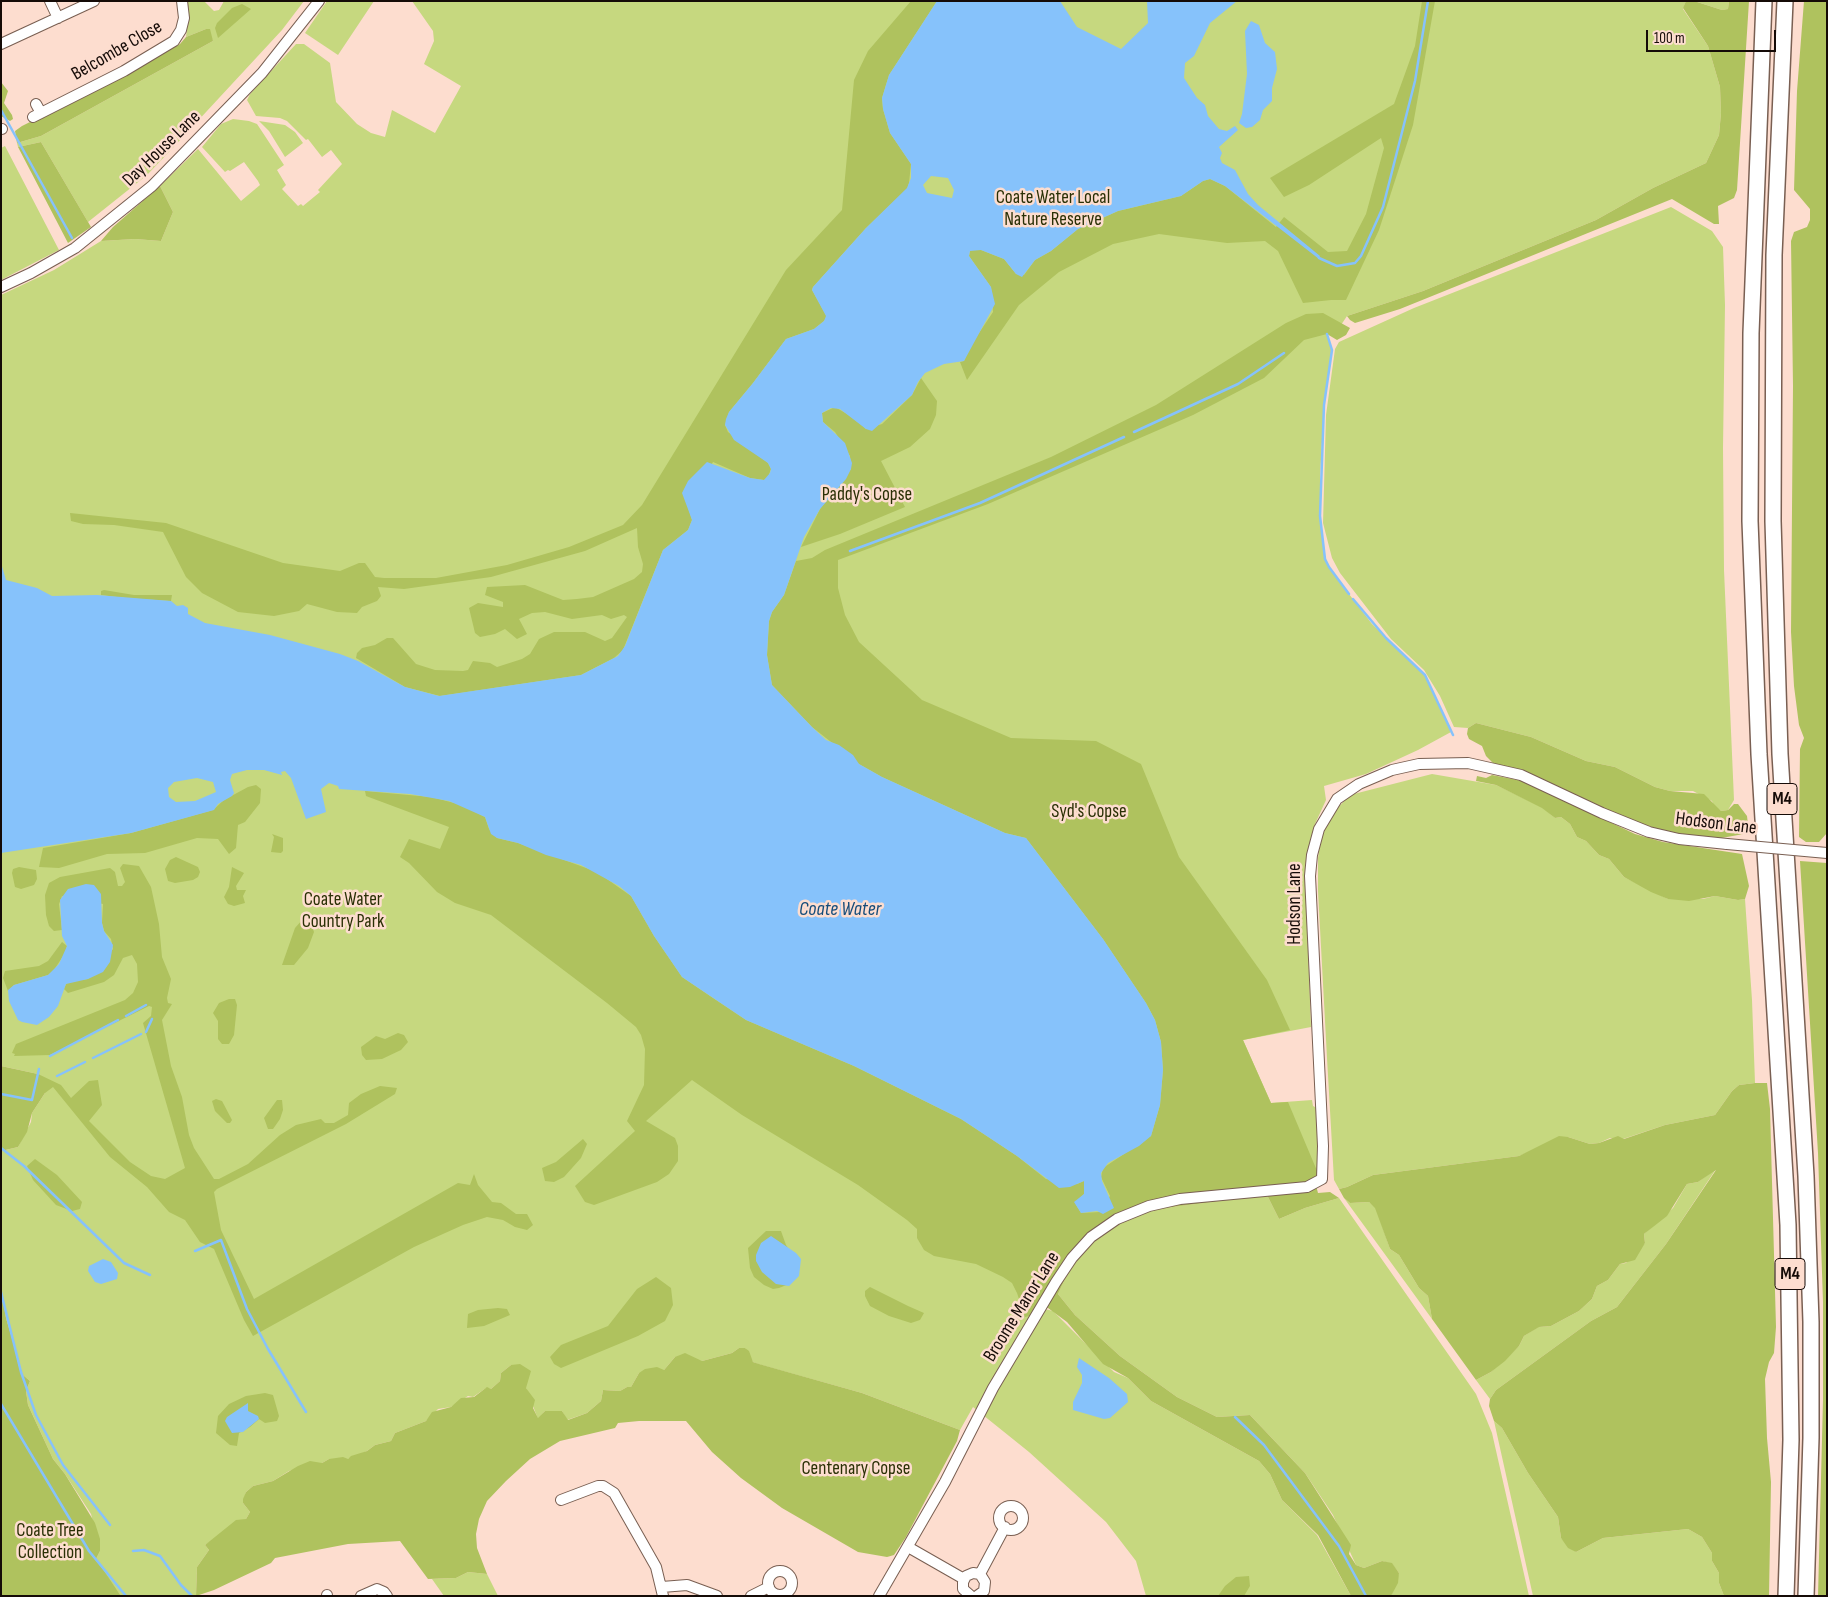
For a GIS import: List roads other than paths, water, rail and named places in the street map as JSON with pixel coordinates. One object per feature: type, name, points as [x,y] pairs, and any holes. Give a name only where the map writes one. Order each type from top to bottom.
[{"type":"highway","name":"M4","points":[[1764,1],[1751,333],[1750,521],[1758,754],[1788,1224],[1791,1440],[1786,1596]]},
{"type":"highway","name":"M4","points":[[1785,1],[1774,255],[1773,521],[1780,754],[1806,1166],[1811,1312],[1811,1448],[1806,1596]]},
{"type":"street","points":[[50,1],[58,18]]},
{"type":"street","points":[[1,44],[94,1]]},
{"type":"street","name":"Belcombe Close","points":[[36,111],[129,68],[174,40],[181,30],[184,18],[182,1]]},
{"type":"street","name":"Day House Lane","points":[[1,287],[31,274],[75,248],[152,186],[262,73],[319,1]]},
{"type":"street","name":"Hodson Lane","points":[[1306,1187],[1322,1179],[1324,1162],[1311,905],[1312,855],[1324,818],[1330,808],[1346,792],[1382,774],[1406,767],[1432,763],[1468,763],[1521,775],[1602,813],[1649,832],[1679,839],[1827,853]]},
{"type":"street","name":"Broome Manor Lane","points":[[880,1596],[945,1482],[993,1388],[1060,1276],[1091,1237],[1117,1220],[1158,1204],[1180,1199],[1306,1187]]},
{"type":"street","points":[[561,1500],[571,1495],[603,1486],[614,1493],[656,1567],[663,1591],[687,1585],[717,1596]]},
{"type":"street","points":[[571,1495],[576,1505]]},
{"type":"street","points":[[980,1574],[1005,1528]]},
{"type":"street","points":[[908,1547],[964,1579]]},
{"type":"street","points":[[969,1574],[980,1574],[985,1582],[976,1595],[962,1585],[964,1579],[969,1574]]},
{"type":"street","points":[[751,1596],[769,1587]]},
{"type":"street","points":[[361,1596],[377,1589],[384,1592],[387,1596]]},
{"type":"water","name":"Coate Water","points":[[937,1],[1060,1],[1077,27],[1121,49],[1148,23],[1147,1],[1237,1],[1210,23],[1194,56],[1185,63],[1184,78],[1197,98],[1205,105],[1208,116],[1219,129],[1227,131],[1235,126],[1238,130],[1219,147],[1222,153],[1220,158],[1222,163],[1235,170],[1248,194],[1258,205],[1320,256],[1319,259],[1225,186],[1210,179],[1203,181],[1181,196],[1118,211],[1078,229],[1051,251],[1035,260],[1022,277],[1016,274],[1004,259],[981,250],[970,251],[969,256],[991,287],[995,304],[964,361],[944,364],[925,373],[912,395],[872,431],[866,429],[840,409],[831,408],[822,413],[823,422],[845,443],[852,463],[851,469],[846,479],[820,509],[804,537],[784,595],[772,612],[769,621],[767,655],[772,685],[812,727],[826,740],[839,745],[853,755],[859,764],[882,777],[1005,833],[1026,838],[1103,939],[1146,1003],[1155,1020],[1161,1042],[1163,1070],[1160,1105],[1151,1136],[1139,1146],[1108,1163],[1101,1173],[1102,1181],[1114,1208],[1103,1214],[1097,1211],[1081,1213],[1074,1202],[1084,1194],[1084,1181],[1070,1187],[1059,1188],[1017,1156],[961,1119],[854,1066],[746,1020],[682,977],[654,936],[631,896],[619,886],[581,865],[546,855],[518,843],[497,838],[491,834],[485,817],[449,801],[410,794],[339,789],[338,786],[329,783],[321,789],[326,812],[306,819],[291,778],[285,771],[281,772],[282,775],[264,770],[247,770],[232,774],[230,780],[234,793],[218,804],[214,810],[131,833],[1,853],[1,563],[6,580],[37,588],[52,596],[97,595],[171,601],[177,606],[183,605],[188,608],[188,614],[205,623],[270,635],[340,654],[358,661],[405,687],[439,696],[581,675],[618,656],[625,646],[663,550],[688,530],[692,520],[682,493],[688,481],[707,462],[750,478],[764,480],[770,473],[771,469],[768,463],[734,440],[725,425],[729,412],[786,339],[814,329],[824,321],[826,316],[812,290],[813,287],[866,228],[907,188],[911,178],[911,164],[890,133],[883,109],[882,98],[889,75]],"holes":[[[931,176],[948,178],[954,190],[952,198],[927,193],[923,185]],[[197,778],[213,782],[216,792],[195,801],[176,802],[169,797],[168,788],[174,782]]]},
{"type":"water","points":[[1251,21],[1259,25],[1265,43],[1275,52],[1277,69],[1272,88],[1272,101],[1263,110],[1260,120],[1252,127],[1246,128],[1239,123],[1242,114],[1247,74],[1245,31]]},
{"type":"water","points":[[86,884],[94,885],[101,894],[102,923],[104,931],[113,945],[110,962],[103,972],[88,979],[66,984],[58,1006],[49,1017],[37,1025],[22,1022],[18,1020],[9,1001],[8,990],[14,985],[48,975],[59,964],[67,946],[62,936],[60,900],[68,889]]},
{"type":"water","points":[[771,1236],[796,1253],[801,1259],[799,1276],[789,1286],[776,1284],[762,1272],[756,1261],[756,1255],[761,1243]]},
{"type":"water","points":[[103,1259],[111,1262],[118,1273],[117,1279],[101,1284],[95,1282],[88,1271],[89,1266]]},
{"type":"water","points":[[1079,1358],[1109,1378],[1127,1394],[1128,1402],[1110,1418],[1104,1419],[1073,1410],[1073,1402],[1082,1383],[1082,1375],[1077,1367]]},
{"type":"water","points":[[248,1403],[248,1411],[258,1416],[259,1419],[243,1432],[232,1433],[225,1421],[227,1417]]},
{"type":"waterway","points":[[1319,258],[1337,266],[1355,263],[1361,256],[1383,207],[1415,81],[1428,1]]},
{"type":"waterway","points":[[1,110],[72,238]]},
{"type":"waterway","points":[[1327,334],[1332,350],[1324,405],[1320,516],[1325,559],[1349,594]]},
{"type":"waterway","points":[[1134,432],[1238,384],[1284,353]]},
{"type":"waterway","points":[[850,551],[980,503],[1124,437]]},
{"type":"waterway","points":[[1353,599],[1386,638],[1425,675],[1453,735]]},
{"type":"waterway","points":[[126,1016],[146,1005]]},
{"type":"waterway","points":[[146,1032],[152,1019]]},
{"type":"waterway","points":[[50,1056],[118,1020]]},
{"type":"waterway","points":[[93,1058],[141,1034]]},
{"type":"waterway","points":[[57,1076],[85,1062]]},
{"type":"waterway","points":[[1,1094],[32,1100],[39,1069]]},
{"type":"waterway","points":[[1,1148],[24,1166],[124,1263],[150,1275]]},
{"type":"waterway","points":[[195,1251],[221,1240],[247,1309],[268,1349],[306,1412]]},
{"type":"waterway","points":[[1,1292],[21,1372],[36,1415],[63,1465],[110,1525]]},
{"type":"waterway","points":[[1,1404],[89,1551],[126,1596]]},
{"type":"waterway","points":[[1235,1417],[1264,1445],[1339,1546],[1366,1596]]},
{"type":"waterway","points":[[133,1551],[144,1550],[160,1556],[181,1585],[192,1596]]},
{"type":"park label","name":"Coate Water Local Nature Reserve","points":[[1053,209]]},
{"type":"park label","name":"Paddy's Copse","points":[[867,495]]},
{"type":"park label","name":"Syd's Copse","points":[[1089,812]]},
{"type":"park label","name":"Coate Water Country Park","points":[[343,911]]},
{"type":"park label","name":"Centenary Copse","points":[[856,1469]]},
{"type":"park label","name":"Coate Tree Collection","points":[[50,1542]]}]
